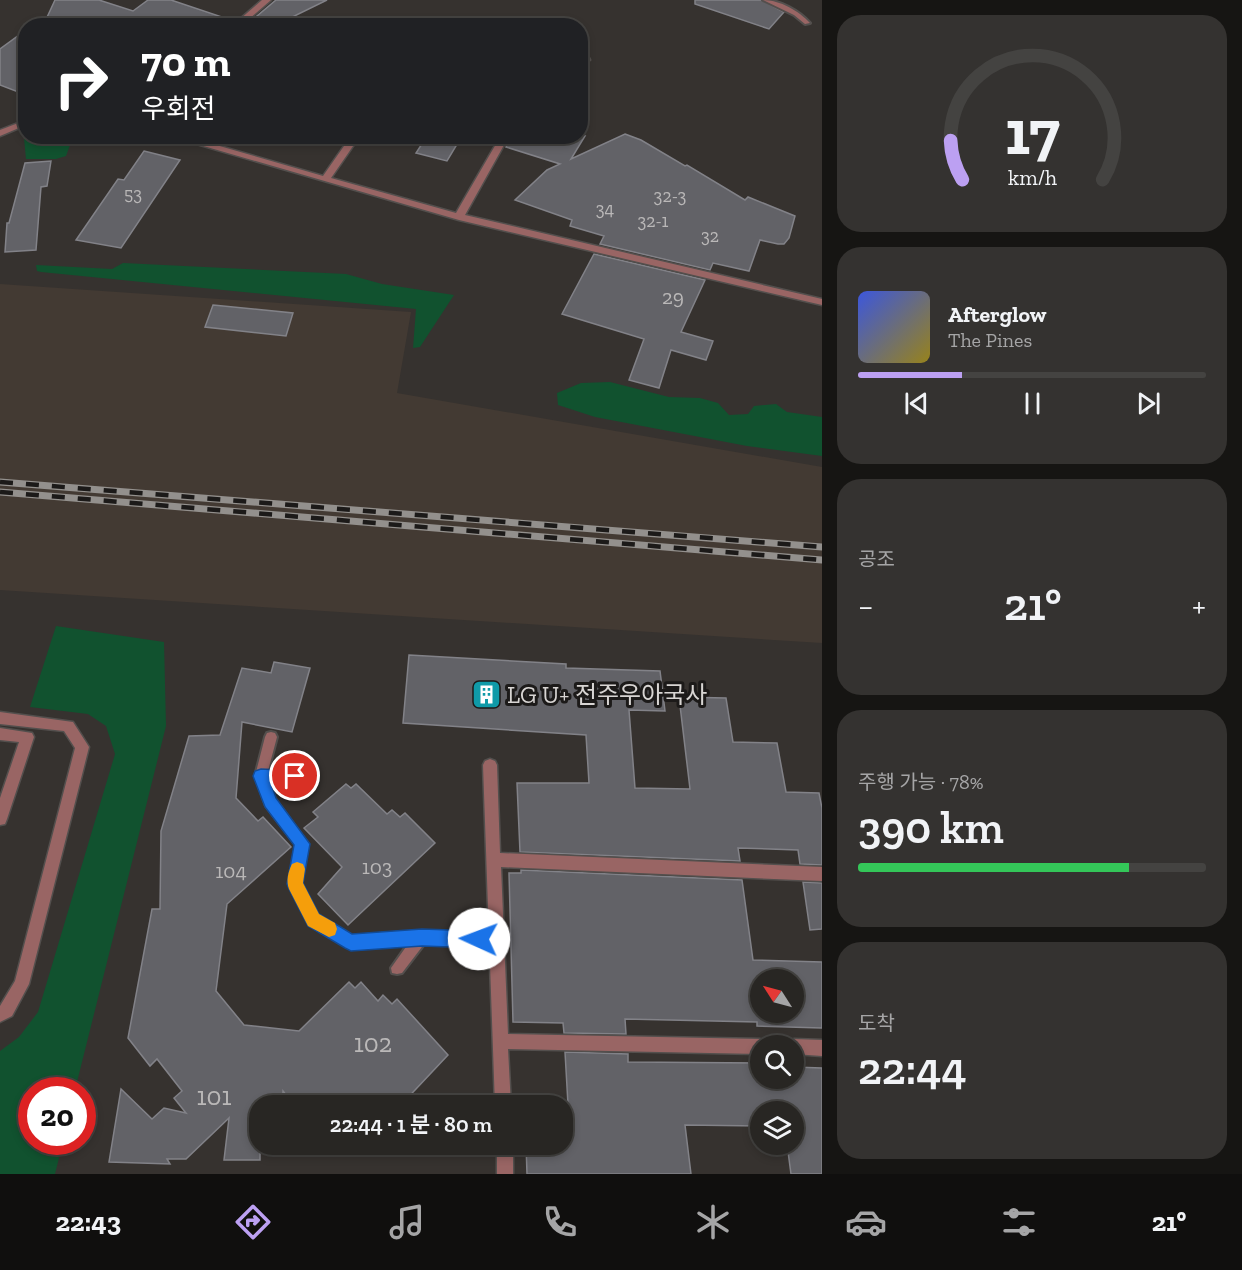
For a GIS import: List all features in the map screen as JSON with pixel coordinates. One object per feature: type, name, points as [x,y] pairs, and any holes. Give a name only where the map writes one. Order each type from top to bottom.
[{"type":"street","points":[[246,18],[267,0]]},
{"type":"street","points":[[0,133],[18,125]]},
{"type":"street","points":[[201,144],[459,217],[822,302]]},
{"type":"street","points":[[325,179],[350,144]]},
{"type":"street","points":[[459,217],[501,144]]},
{"type":"street","points":[[0,718],[68,726],[82,747],[22,984],[7,1011],[0,1014]]},
{"type":"street","points":[[0,734],[27,737],[0,819]]},
{"type":"street","points":[[490,765],[503,1095]]},
{"type":"street","points":[[495,860],[822,874]]},
{"type":"street","points":[[502,1041],[750,1047]]},
{"type":"street","points":[[804,1047],[822,1048]]},
{"type":"street","points":[[504,1155],[505,1174]]},
{"type":"lane","points":[[766,0],[796,14],[807,23]]},
{"type":"lane","points":[[272,737],[261,776],[270,802],[302,844],[295,884],[314,920],[351,942],[422,937],[498,940]]},
{"type":"lane","points":[[261,776],[312,776]]},
{"type":"lane","points":[[397,968],[422,937]]},
{"type":"shaded area","points":[[0,284],[411,312],[397,393],[822,467],[822,643],[0,590]]},
{"type":"green space","points":[[25,144],[70,144],[66,156],[56,159],[26,159]]},
{"type":"green space","points":[[123,263],[346,274],[382,284],[454,295],[420,347],[413,348],[416,309],[41,272],[37,271],[36,265],[112,269]]},
{"type":"green space","points":[[610,382],[669,397],[700,398],[718,403],[729,415],[748,414],[754,406],[776,404],[787,412],[822,417],[822,456],[747,446],[595,417],[558,405],[557,393],[581,383]]},
{"type":"green space","points":[[56,626],[164,642],[166,726],[78,1077],[18,1077],[18,1155],[60,1155],[55,1174],[0,1174],[0,1051],[19,1037],[38,1012],[115,754],[106,726],[88,714],[30,707]]},
{"type":"building","points":[[55,0],[99,0],[133,11],[148,0],[171,0],[225,18],[47,18]]},
{"type":"building","points":[[276,0],[327,0],[290,18],[255,18]]},
{"type":"building","points":[[695,0],[761,0],[784,12],[769,29],[695,4]]},
{"type":"building","points":[[18,36],[18,92],[0,85],[0,49]]},
{"type":"building","points":[[625,134],[687,165],[745,200],[748,197],[795,216],[789,238],[784,244],[760,240],[749,271],[713,263],[710,270],[600,244],[604,236],[570,226],[572,220],[515,200],[547,170],[560,164],[506,147],[507,144],[580,144],[571,159]]},
{"type":"building","points":[[422,144],[457,144],[447,161],[416,153]]},
{"type":"building","points":[[144,151],[180,160],[121,248],[76,240],[118,179],[124,180]]},
{"type":"building","points":[[51,161],[47,186],[41,187],[36,250],[5,252],[7,223],[9,223],[25,163]]},
{"type":"building","points":[[594,254],[705,280],[681,332],[713,341],[706,360],[671,350],[659,388],[629,380],[644,339],[562,314]]},
{"type":"building","points":[[213,305],[293,313],[286,336],[205,327]]},
{"type":"building","points":[[409,655],[566,664],[566,668],[660,671],[665,711],[629,710],[635,788],[690,789],[679,697],[726,698],[733,742],[777,743],[786,792],[819,793],[822,808],[822,865],[800,864],[798,850],[738,848],[740,861],[520,852],[517,783],[589,783],[586,735],[403,723]]},
{"type":"building","points":[[274,662],[310,668],[292,732],[242,722],[236,798],[258,821],[263,817],[291,847],[227,904],[216,991],[244,1025],[299,1031],[349,982],[355,988],[361,982],[378,1001],[383,995],[392,1004],[397,999],[448,1055],[410,1095],[286,1095],[283,1091],[283,1095],[249,1095],[249,1155],[260,1155],[260,1160],[224,1160],[229,1118],[186,1159],[167,1159],[170,1164],[109,1162],[121,1089],[152,1119],[164,1108],[186,1113],[174,1098],[182,1091],[157,1059],[150,1066],[128,1038],[152,909],[160,909],[161,831],[189,736],[220,735],[242,668],[271,673]]},
{"type":"building","points":[[346,784],[351,788],[356,784],[387,814],[392,810],[400,817],[405,813],[435,843],[348,925],[318,894],[342,867],[304,828],[318,817],[313,812]]},
{"type":"building","points":[[521,870],[742,880],[753,960],[822,962],[822,1028],[757,1026],[757,1023],[804,1023],[804,969],[750,969],[750,1022],[625,1019],[626,1034],[564,1033],[563,1023],[513,1022],[509,873],[521,873]]},
{"type":"building","points":[[803,882],[822,883],[822,929],[810,930]]},
{"type":"building","points":[[565,1052],[628,1054],[628,1062],[750,1063],[750,1089],[804,1089],[804,1067],[822,1068],[822,1174],[791,1174],[788,1155],[804,1155],[804,1101],[750,1101],[750,1126],[685,1125],[691,1174],[527,1174],[526,1155],[573,1155],[573,1095],[567,1095]]},
{"type":"railway","points":[[0,482],[822,547]]},
{"type":"railway","points":[[0,492],[822,560]]},
{"type":"slow traffic","points":[[297,869],[295,884],[304,902],[314,920],[329,929]]},
{"type":"place","name":"LG U+ 전주우아국사","points":[[486,694]]},
{"type":"route","points":[[295,776],[261,776],[270,802],[302,844],[295,884],[314,920],[351,942],[422,937],[479,939]]}]
